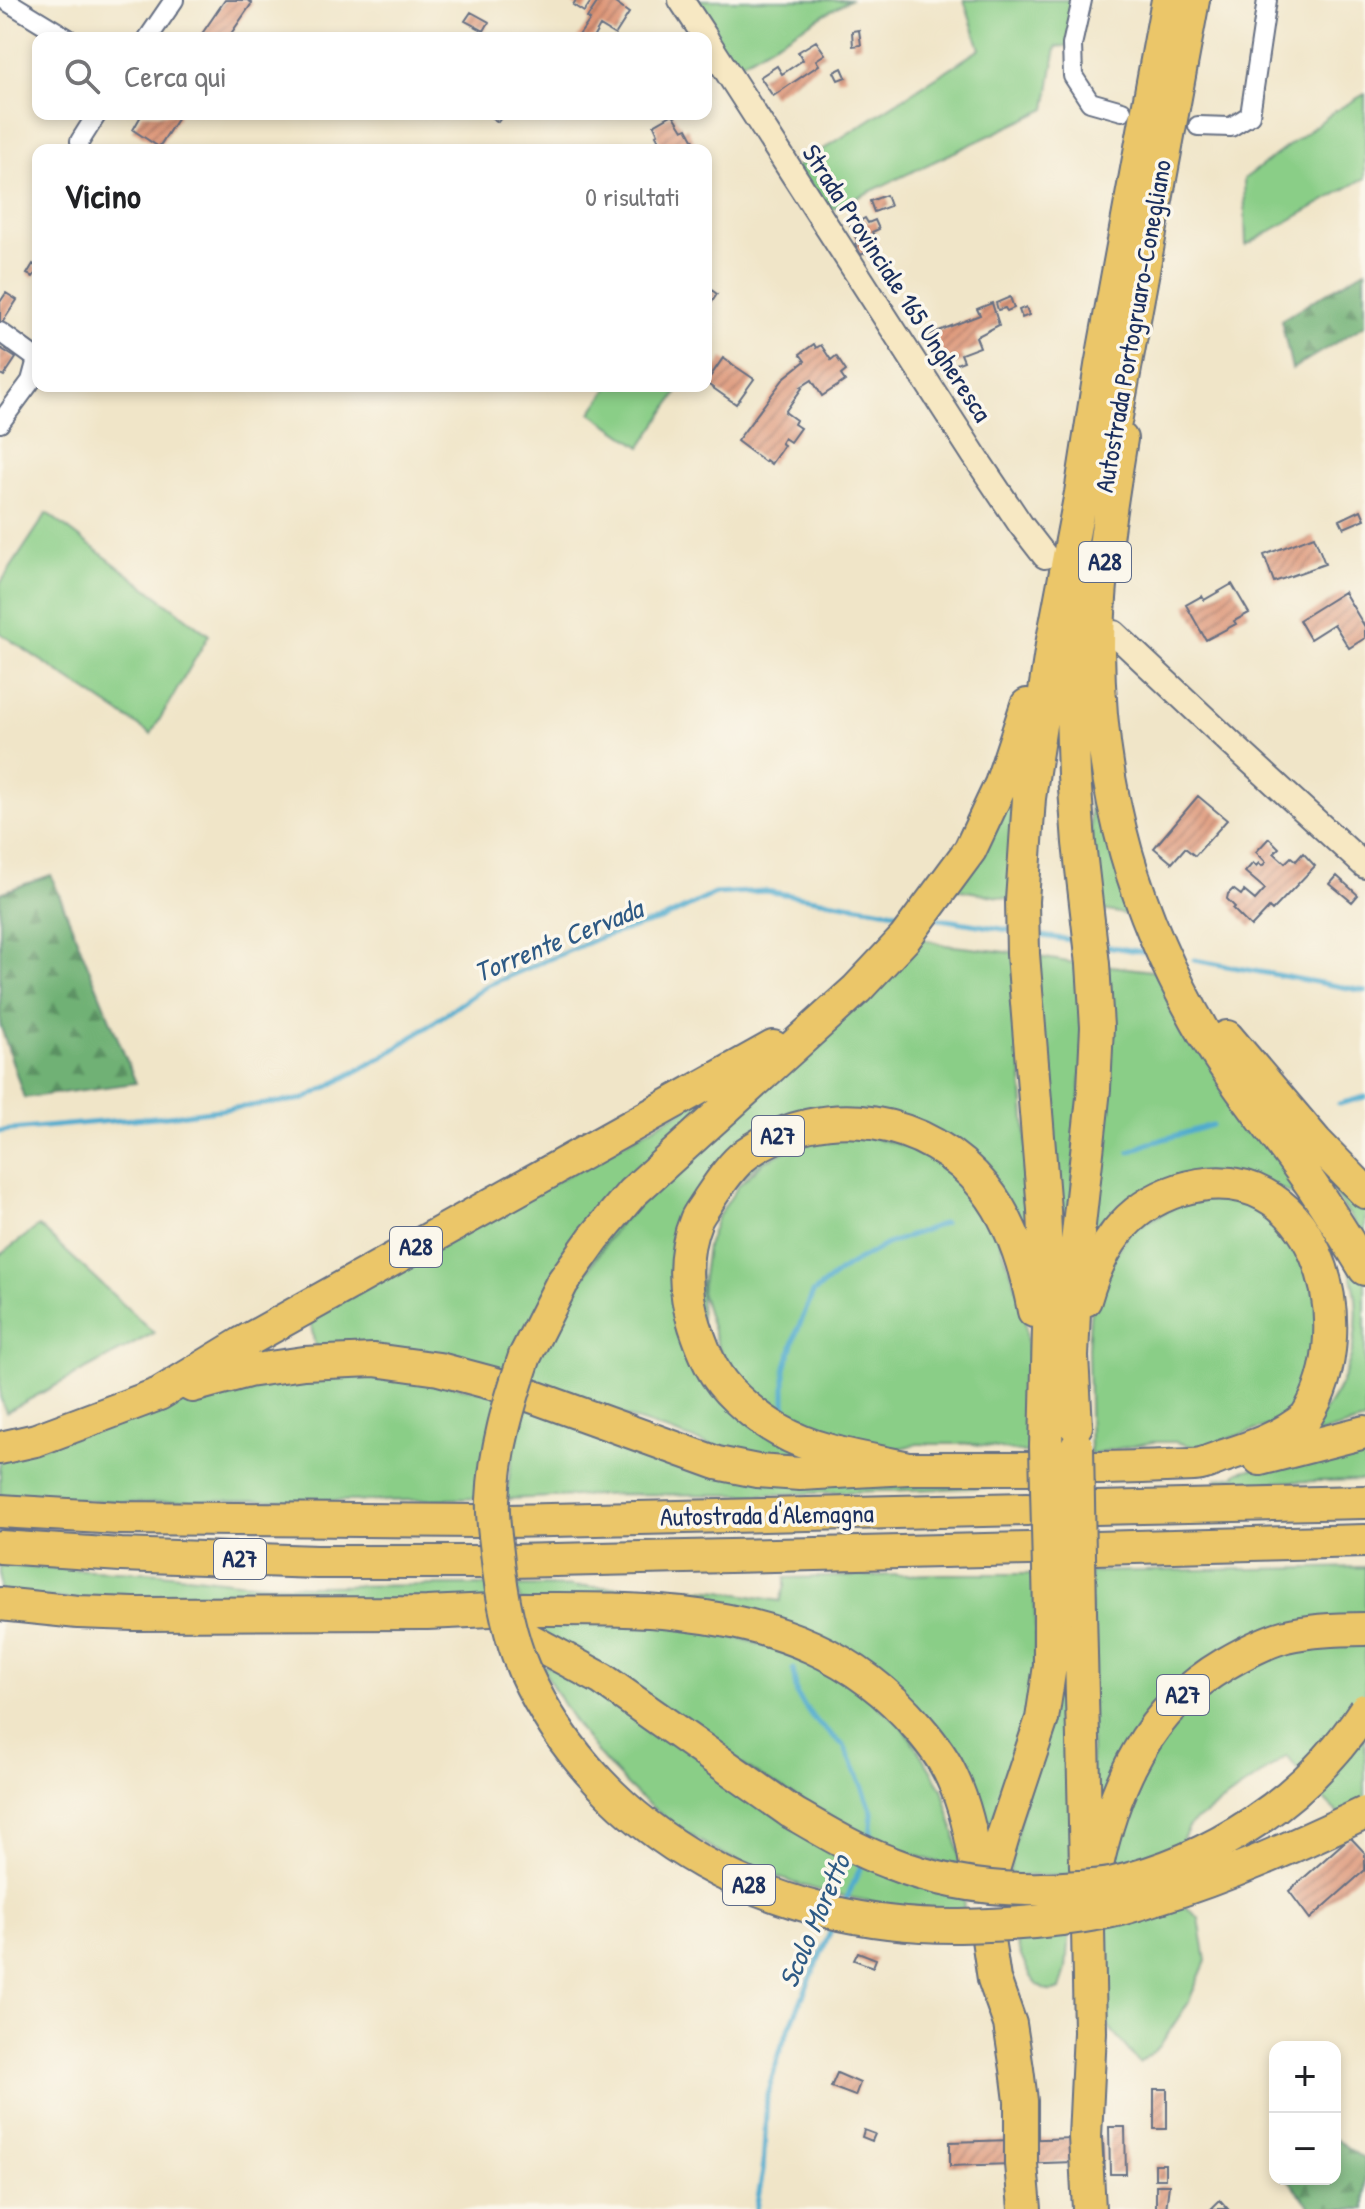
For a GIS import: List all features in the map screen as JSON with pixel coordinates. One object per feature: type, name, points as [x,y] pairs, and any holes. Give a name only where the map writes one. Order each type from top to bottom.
[{"type":"highway","name":"Autostrada Portogruaro-Conegliano","points":[[1101,366],[1168,0]]},
{"type":"highway","name":"Autostrada Portogruaro-Conegliano","points":[[1064,1451],[1077,1243],[1094,1089],[1097,1027],[1074,775],[1072,712],[1077,652],[1094,533],[1193,0]]},
{"type":"highway","name":"A28","points":[[1155,203],[1152,267],[1120,444],[1101,592],[1098,648],[1100,711],[1107,770],[1120,836],[1133,880],[1210,1043],[1312,1186],[1365,1269]]},
{"type":"highway","name":"A28","points":[[1101,366],[1071,492],[1025,716],[1001,784],[970,850],[905,938],[857,989],[632,1193],[562,1283],[525,1356],[508,1405],[492,1502],[507,1618],[523,1668],[549,1718],[583,1765],[623,1808],[671,1845],[727,1876],[823,1910],[879,1921],[960,1926],[1109,1912],[1198,1886],[1295,1847],[1365,1813]]},
{"type":"highway","name":"A28","points":[[1064,1451],[1049,1327],[1044,1210],[1023,954],[1022,901],[1032,782],[1052,645],[1101,366]]},
{"type":"highway","name":"A28","points":[[1180,980],[1316,1142],[1365,1192]]},
{"type":"highway","name":"A28","points":[[0,1448],[36,1440],[159,1394],[241,1344],[822,1021]]},
{"type":"highway","name":"A27","points":[[908,1468],[810,1445],[780,1431],[750,1411],[718,1378],[703,1352],[687,1304],[686,1262],[696,1220],[719,1183],[746,1154],[785,1133],[821,1123],[861,1120],[896,1127],[925,1138],[949,1154],[986,1189],[1003,1216],[1029,1285],[1064,1451]]},
{"type":"highway","name":"A27","points":[[1064,1451],[1082,1311],[1093,1272],[1112,1238],[1137,1211],[1162,1197],[1188,1187],[1225,1184],[1262,1191],[1287,1203],[1309,1219],[1321,1233],[1336,1256],[1346,1281],[1350,1299],[1350,1336],[1346,1354],[1331,1388],[1320,1403],[1293,1427],[1251,1448],[1201,1464]]},
{"type":"highway","name":"A27","points":[[159,1394],[248,1371],[304,1363],[374,1360],[439,1369],[512,1390],[717,1463],[757,1471],[800,1474],[908,1468],[1064,1451],[1201,1464],[1253,1461],[1365,1432]]},
{"type":"highway","points":[[1025,2209],[1017,2069],[1010,2024],[994,1979],[984,1900],[1042,1719],[1050,1666],[1065,1611],[1064,1451]]},
{"type":"highway","points":[[1096,1508],[1365,1502]]},
{"type":"highway","name":"Autostrada d'Alemagna","points":[[0,1511],[119,1518],[492,1521],[1027,1509]]},
{"type":"highway","points":[[1095,1548],[1365,1541]]},
{"type":"highway","name":"Autostrada d'Alemagna","points":[[0,1547],[317,1562],[496,1562],[1029,1549]]},
{"type":"highway","name":"A27","points":[[0,1604],[134,1614],[427,1613],[511,1623],[627,1610],[682,1614],[778,1634],[826,1652],[873,1683],[903,1708],[931,1742],[952,1777],[973,1844],[984,1900]]},
{"type":"highway","name":"A27","points":[[1065,1611],[1091,1872],[1113,1804],[1132,1761],[1154,1726],[1178,1699],[1212,1671],[1248,1650],[1286,1636],[1365,1629]]},
{"type":"highway","points":[[511,1623],[602,1679],[791,1812],[853,1847],[888,1863],[934,1877],[1015,1889],[1048,1890],[1107,1885],[1191,1857],[1244,1828],[1307,1781],[1365,1710]]},
{"type":"highway","points":[[1088,1929],[1090,2032],[1085,2137],[1089,2209]]},
{"type":"main road","name":"Strada Provinciale 165 Ungheresca","points":[[681,0],[702,32]]},
{"type":"main road","name":"Strada Provinciale 165 Ungheresca","points":[[712,47],[974,455],[1045,556]]},
{"type":"main road","points":[[1114,633],[1365,866]]},
{"type":"street","points":[[5,0],[57,32]]},
{"type":"street","points":[[152,32],[174,0]]},
{"type":"street","points":[[1082,0],[1072,45],[1073,76],[1090,102],[1122,111]]},
{"type":"street","points":[[1198,126],[1231,127],[1250,115],[1267,0]]},
{"type":"street","points":[[80,141],[93,120]]},
{"type":"street","points":[[0,332],[32,355]]},
{"type":"street","points":[[0,423],[32,377]]},
{"type":"green space","points":[[690,0],[849,0],[727,71],[712,42],[712,32],[707,32]]},
{"type":"green space","points":[[964,0],[1082,0],[1072,45],[1056,47],[1046,109],[820,215],[791,170],[980,49]]},
{"type":"green space","points":[[1365,94],[1365,178],[1246,245],[1244,179],[1335,111]]},
{"type":"green space","points":[[1365,270],[1365,325],[1292,369],[1281,320]]},
{"type":"green space","points":[[606,392],[678,392],[641,447],[591,413]]},
{"type":"green space","points":[[47,513],[209,635],[151,734],[0,633],[0,584]]},
{"type":"green space","points":[[1087,698],[1134,916],[1097,909],[1092,880]]},
{"type":"green space","points":[[1018,782],[1010,899],[956,889]]},
{"type":"green space","points":[[51,875],[136,1083],[24,1098],[0,1024],[0,893]]},
{"type":"green space","points":[[919,938],[945,945],[1014,953],[1034,1258],[974,1166],[814,1119],[698,1213],[702,1358],[822,1458],[754,1460],[526,1383],[543,1341],[617,1226]]},
{"type":"green space","points":[[1033,956],[1080,964],[1083,1053],[1060,1362],[1063,1447],[1057,1447]]},
{"type":"green space","points":[[1103,965],[1160,972],[1365,1272],[1365,1421],[1299,1439],[1327,1407],[1344,1375],[1354,1339],[1356,1303],[1346,1260],[1315,1214],[1296,1197],[1276,1187],[1235,1175],[1091,1252]]},
{"type":"green space","points":[[1248,1074],[1365,1196],[1365,1237]]},
{"type":"green space","points":[[721,1089],[504,1377],[316,1353],[310,1319]]},
{"type":"green space","points":[[849,1132],[931,1152],[990,1213],[1024,1309],[1032,1398],[1032,1454],[974,1444],[917,1444],[892,1450],[822,1436],[777,1412],[749,1392],[718,1347],[701,1292],[707,1246],[717,1218],[739,1185],[765,1161],[803,1142]]},
{"type":"green space","points":[[1199,1194],[1281,1210],[1337,1345],[1282,1422],[1198,1448],[1176,1442],[1153,1442],[1090,1454],[1088,1348],[1095,1288],[1133,1226]]},
{"type":"green space","points":[[39,1226],[154,1333],[6,1412],[0,1397],[0,1255]]},
{"type":"green space","points":[[361,1369],[499,1394],[484,1498],[138,1503],[0,1495],[0,1459],[214,1391]]},
{"type":"green space","points":[[520,1400],[694,1466],[1033,1477],[1033,1486],[506,1499]]},
{"type":"green space","points":[[1365,1441],[1365,1480],[1218,1483],[1217,1479],[1239,1472]]},
{"type":"green space","points":[[0,1566],[161,1573],[305,1586],[491,1585],[496,1603],[142,1606],[0,1593]]},
{"type":"green space","points":[[1365,1567],[1365,1616],[1247,1641],[1091,1824],[1090,1572]]},
{"type":"green space","points":[[1035,1574],[1032,1689],[1026,1722],[987,1836],[852,1658],[520,1601],[517,1586],[686,1588],[780,1601],[785,1578]]},
{"type":"green space","points":[[524,1617],[686,1623],[828,1664],[903,1727],[942,1788],[961,1869],[894,1848],[830,1820],[528,1629]]},
{"type":"green space","points":[[1066,1619],[1073,1876],[1009,1876],[1013,1849]]},
{"type":"green space","points":[[1365,1635],[1365,1702],[1301,1774],[1287,1756],[1190,1825],[1176,1852],[1111,1870],[1135,1787],[1159,1743],[1204,1692],[1275,1652]]},
{"type":"green space","points":[[541,1664],[603,1686],[963,1893],[964,1912],[896,1906],[831,1894],[771,1875],[715,1850],[663,1816],[617,1775],[576,1724]]},
{"type":"green space","points":[[1365,1737],[1365,1802],[1340,1815],[1315,1791]]},
{"type":"green space","points":[[1181,1903],[1199,1918],[1206,1961],[1188,2003],[1159,2047],[1139,2063],[1109,2027],[1104,2003],[1105,1923]]},
{"type":"green space","points":[[1069,1930],[1066,1969],[1060,1989],[1043,1989],[1030,1974],[1013,1936]]},
{"type":"green space","points":[[1341,2143],[1365,2160],[1365,2209],[1312,2209],[1293,2185],[1341,2185]]},
{"type":"building","points":[[225,0],[247,0],[252,3],[232,32],[203,32]]},
{"type":"building","points":[[576,0],[592,0],[584,12],[573,5]]},
{"type":"building","points":[[599,0],[617,0],[615,3],[629,13],[617,32],[600,26],[596,32],[581,32],[590,20],[587,18]]},
{"type":"building","points":[[471,12],[489,22],[484,31],[465,21]]},
{"type":"building","points":[[859,30],[861,45],[853,46],[852,31]]},
{"type":"building","points":[[816,41],[825,54],[816,60],[819,65],[773,96],[760,77],[777,66],[782,74],[803,60],[798,52]]},
{"type":"building","points":[[842,68],[846,77],[838,80],[834,72]]},
{"type":"building","points":[[139,120],[176,120],[161,144],[154,144],[133,130]]},
{"type":"building","points":[[663,120],[677,120],[683,130],[687,128],[696,144],[661,144],[654,125]]},
{"type":"building","points":[[886,195],[890,206],[874,212],[870,201]]},
{"type":"building","points":[[865,218],[868,223],[875,220],[879,229],[872,232],[879,246],[861,255],[850,226]]},
{"type":"building","points":[[6,293],[17,300],[0,326],[0,302]]},
{"type":"building","points":[[1010,297],[1014,308],[998,310],[996,303]]},
{"type":"building","points":[[992,303],[999,325],[976,337],[980,347],[961,354],[964,361],[941,370],[928,335],[980,315],[977,309]]},
{"type":"building","points":[[1026,307],[1029,315],[1022,318],[1019,310]]},
{"type":"building","points":[[814,344],[816,348],[821,345],[831,360],[836,356],[846,371],[841,375],[845,381],[822,396],[812,380],[801,387],[785,412],[796,420],[794,424],[800,428],[790,442],[784,438],[781,443],[784,445],[771,464],[765,462],[737,441],[785,377],[805,361],[800,354]]},
{"type":"building","points":[[0,348],[16,358],[4,376],[0,374]]},
{"type":"building","points":[[723,358],[754,379],[736,404],[712,387],[712,374]]},
{"type":"building","points":[[1361,510],[1365,519],[1344,528],[1340,520]]},
{"type":"building","points":[[1314,536],[1325,564],[1274,582],[1264,555]]},
{"type":"building","points":[[1232,584],[1249,613],[1234,621],[1236,624],[1206,640],[1186,605],[1202,596],[1204,600]]},
{"type":"building","points":[[1344,592],[1365,627],[1365,638],[1349,648],[1334,624],[1310,639],[1299,620]]},
{"type":"building","points":[[1198,796],[1227,820],[1195,856],[1185,848],[1172,863],[1154,848]]},
{"type":"building","points":[[1269,838],[1279,848],[1274,853],[1285,863],[1291,857],[1296,861],[1303,853],[1315,866],[1272,911],[1269,908],[1251,927],[1233,909],[1235,907],[1227,899],[1228,894],[1233,889],[1241,895],[1244,891],[1255,900],[1265,889],[1245,872],[1253,863],[1262,866],[1266,862],[1256,852]]},
{"type":"building","points":[[1337,876],[1358,895],[1352,902],[1330,884]]},
{"type":"building","points":[[1350,1837],[1365,1853],[1365,1870],[1310,1919],[1289,1891]]},
{"type":"building","points":[[858,1952],[876,1959],[873,1967],[854,1960]]},
{"type":"building","points":[[837,2073],[860,2083],[855,2096],[831,2087]]},
{"type":"building","points":[[1154,2089],[1167,2089],[1167,2129],[1154,2129]]},
{"type":"building","points":[[1109,2127],[1125,2127],[1126,2174],[1110,2174]]},
{"type":"building","points":[[864,2130],[875,2134],[872,2141],[862,2137]]},
{"type":"building","points":[[1103,2137],[1104,2161],[950,2166],[950,2142]]},
{"type":"building","points":[[1155,2164],[1165,2164],[1165,2179],[1155,2179]]},
{"type":"building","points":[[1156,2185],[1169,2185],[1166,2209],[1156,2209]]},
{"type":"building","points":[[1220,2200],[1228,2209],[1211,2209]]},
{"type":"waterway","name":"Torrente Cervada","points":[[0,1131],[178,1115],[305,1099],[386,1055],[488,985],[601,937],[663,919],[714,894],[765,891],[909,914]]},
{"type":"waterway","name":"Torrente Cervada","points":[[934,918],[1009,930]]},
{"type":"waterway","name":"Torrente Cervada","points":[[1036,935],[1077,941]]},
{"type":"waterway","name":"Torrente Cervada","points":[[1105,946],[1144,952]]},
{"type":"waterway","name":"Torrente Cervada","points":[[1194,960],[1365,991]]},
{"type":"waterway","name":"Scolo Moretto","points":[[1339,1104],[1365,1097]]},
{"type":"waterway","name":"Scolo Moretto","points":[[1130,1152],[1212,1125]]},
{"type":"waterway","name":"Scolo Moretto","points":[[785,1418],[785,1369],[813,1293],[846,1267],[887,1244],[944,1223]]},
{"type":"waterway","name":"Scolo Moretto","points":[[793,1669],[797,1695],[813,1718],[844,1746],[859,1778],[872,1812],[870,1841]]},
{"type":"waterway","name":"Scolo Moretto","points":[[844,1904],[863,1862]]},
{"type":"waterway","name":"Scolo Moretto","points":[[756,2209],[763,2171],[767,2095],[782,2045],[834,1923]]}]
